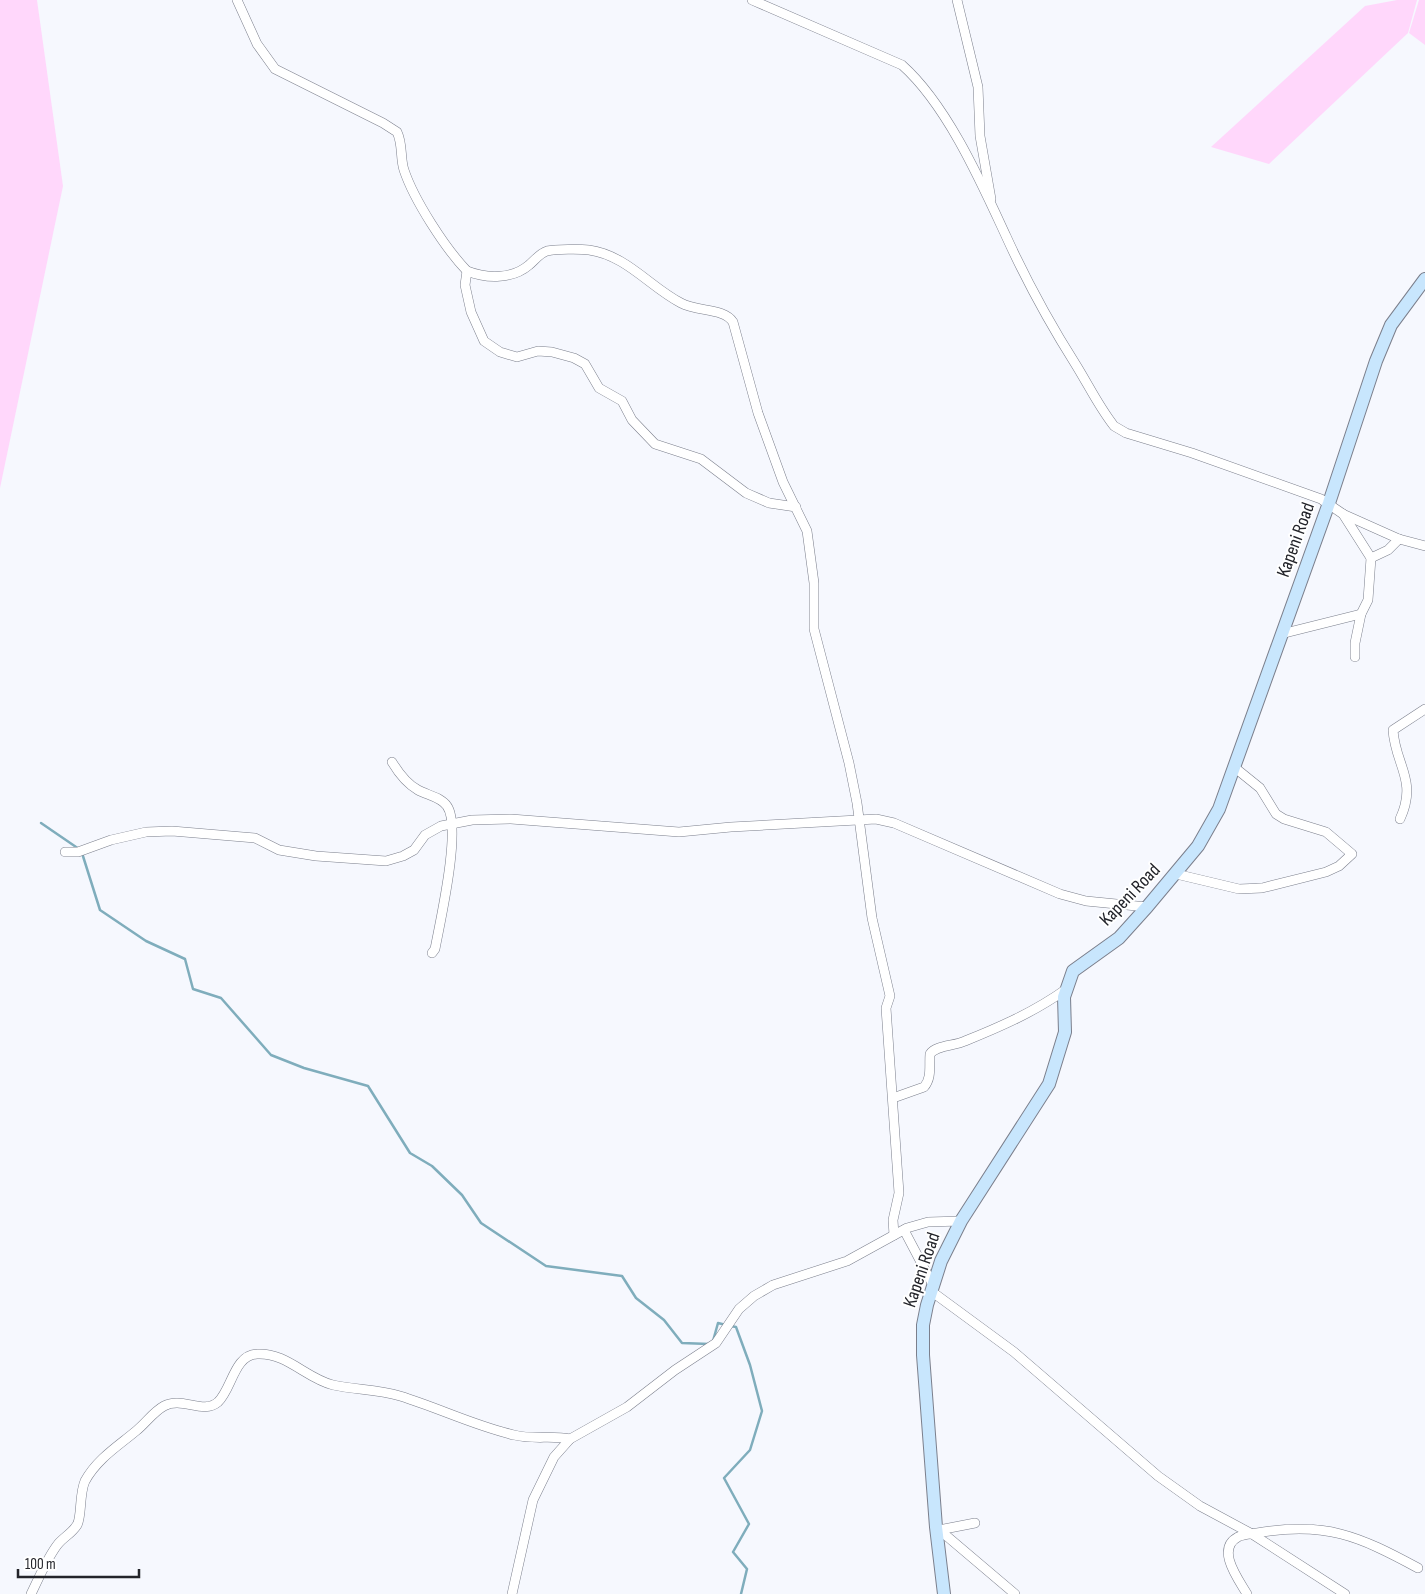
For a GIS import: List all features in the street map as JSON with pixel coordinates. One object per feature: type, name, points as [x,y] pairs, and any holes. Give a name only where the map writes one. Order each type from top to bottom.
[{"type":"main road","name":"Kapeni Road","points":[[944,1594],[923,1355],[923,1325],[940,1261],[961,1221],[1049,1084],[1065,1032],[1065,990],[1073,972],[1083,962],[1118,938],[1147,907],[1198,846],[1219,809],[1329,503],[1376,360],[1390,325],[1425,279]]},
{"type":"street","points":[[237,0],[257,44],[275,68],[397,132],[401,143],[403,163],[410,183],[449,249],[468,271],[500,276],[511,275],[521,272],[546,251],[592,250],[633,268],[653,285],[687,306],[728,315],[736,328],[758,413],[783,482],[807,531],[814,583],[814,629],[849,763],[872,918],[890,996],[886,1008],[899,1193],[893,1220],[894,1235]]},
{"type":"street","points":[[752,0],[902,65],[919,81],[944,118],[992,204],[1021,267],[1055,331],[1114,426],[1126,433],[1250,472],[1329,503],[1343,514],[1399,539],[1425,546]]},
{"type":"street","points":[[957,0],[978,87],[980,136],[992,204]]},
{"type":"street","points":[[468,271],[465,285],[471,312],[484,341],[500,352],[517,357],[538,351],[552,352],[580,361],[585,364],[599,388],[622,401],[632,420],[655,444],[702,459],[746,494],[769,503],[796,507]]},
{"type":"street","points":[[1343,514],[1370,558],[1368,600],[1361,614],[1355,643],[1355,657]]},
{"type":"street","points":[[1370,558],[1388,550],[1399,539]]},
{"type":"street","points":[[1281,634],[1361,614]]},
{"type":"street","points":[[1400,819],[1407,804],[1405,772],[1394,740],[1393,730],[1425,709]]},
{"type":"street","points":[[392,762],[409,784],[441,800],[448,807],[453,823],[446,888],[435,949],[432,953]]},
{"type":"street","points":[[1176,874],[1239,889],[1262,888],[1326,872],[1339,866],[1352,854],[1326,832],[1284,819],[1276,814],[1260,788],[1234,767]]},
{"type":"street","points":[[65,852],[78,852],[111,840],[146,832],[172,831],[255,838],[280,850],[316,856],[386,861],[403,856],[414,850],[425,835],[441,826],[453,823],[511,819],[679,832],[876,819],[894,823],[1060,894],[1086,901],[1147,907]]},
{"type":"street","points":[[893,1098],[924,1087],[929,1079],[930,1054],[934,1050],[963,1042],[1008,1023],[1042,1006],[1065,990]]},
{"type":"street","points":[[512,1594],[533,1500],[554,1457],[570,1439],[627,1407],[675,1370],[716,1343],[739,1309],[754,1296],[774,1285],[847,1261],[904,1230],[928,1222],[961,1221]]},
{"type":"street","points":[[904,1230],[932,1288],[1020,1358],[1158,1476],[1200,1506],[1252,1534],[1345,1594]]},
{"type":"street","points":[[31,1594],[59,1544],[69,1536],[78,1523],[79,1502],[86,1481],[111,1448],[165,1405],[174,1402],[187,1402],[204,1408],[217,1403],[225,1394],[241,1363],[249,1355],[258,1353],[277,1358],[294,1364],[310,1375],[332,1384],[379,1390],[402,1396],[453,1417],[515,1435],[538,1439],[554,1435],[570,1439]]},
{"type":"street","points":[[937,1528],[975,1522]]},
{"type":"street","points":[[937,1528],[1015,1594]]},
{"type":"street","points":[[1247,1594],[1231,1564],[1229,1549],[1232,1542],[1239,1536],[1288,1528],[1318,1528],[1371,1545],[1418,1568]]},
{"type":"shaded area","points":[[0,0],[37,0],[63,186],[0,488]]},
{"type":"shaded area","points":[[1397,0],[1417,0],[1408,33],[1269,164],[1211,147],[1365,6]]},
{"type":"shaded area","points":[[1419,0],[1425,0],[1425,45],[1409,33]]},
{"type":"waterway","points":[[41,823],[79,849]]},
{"type":"waterway","points":[[82,853],[100,910],[146,941],[185,959],[193,989],[221,998],[271,1055],[304,1068],[368,1086],[410,1153],[432,1166],[462,1195],[481,1223],[546,1266],[622,1276],[636,1298],[664,1320],[682,1343],[709,1344]]},
{"type":"waterway","points":[[713,1341],[718,1323],[726,1325]]},
{"type":"waterway","points":[[731,1326],[736,1327],[750,1365],[762,1411],[750,1450],[724,1478],[749,1524],[733,1552],[747,1569],[741,1594]]}]
